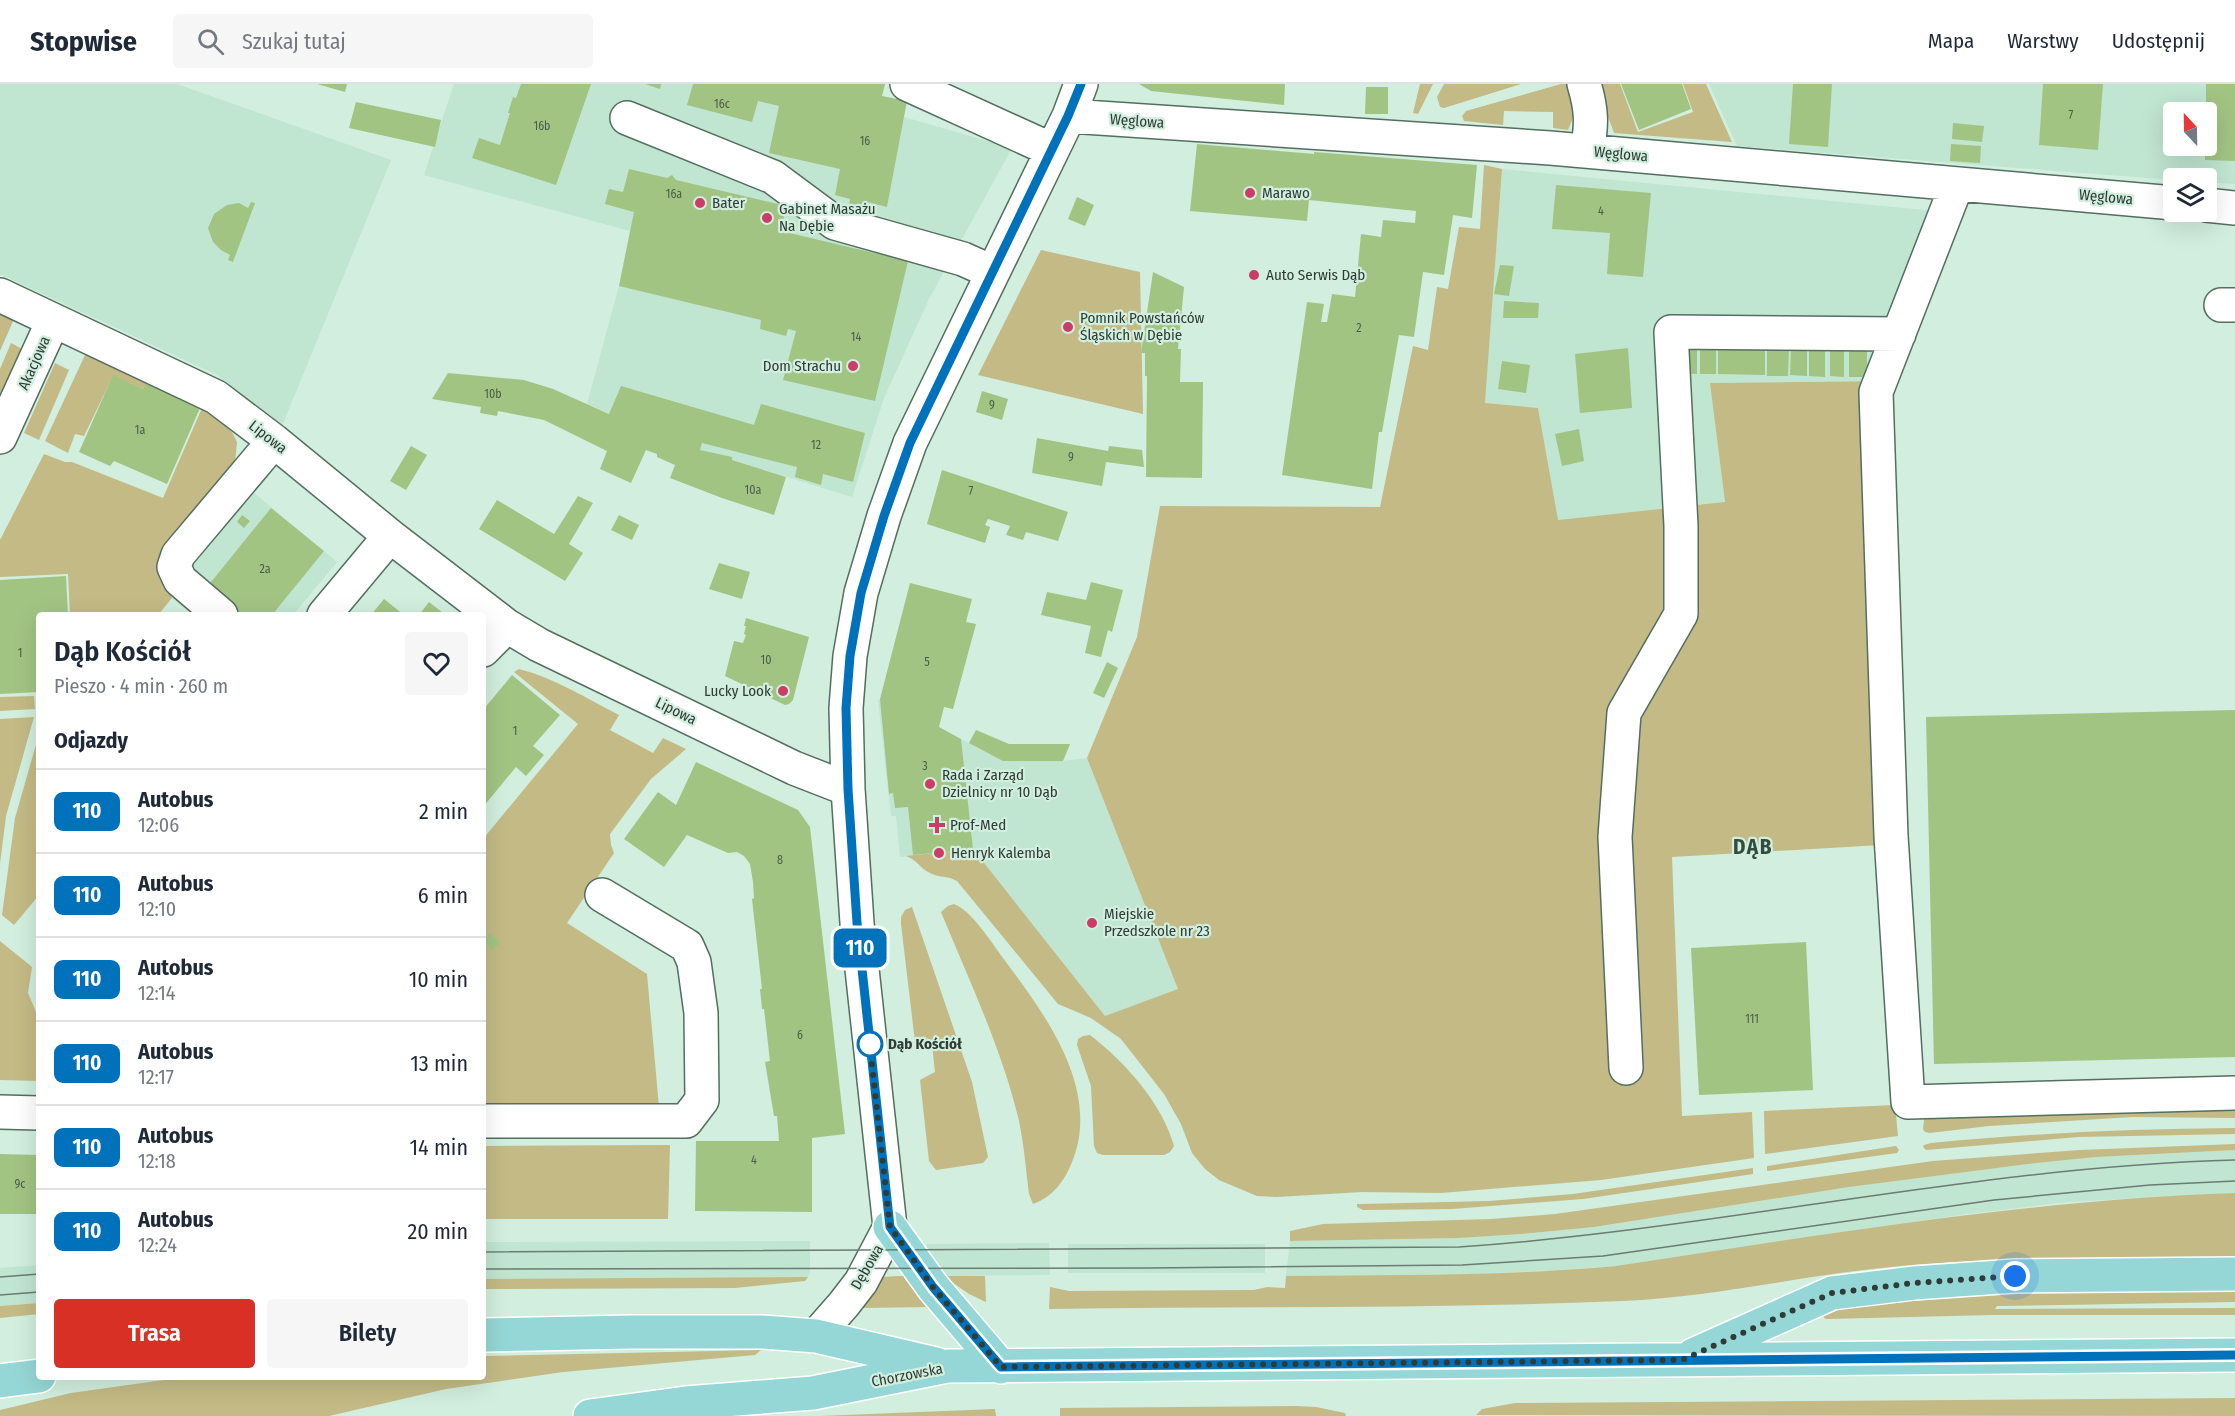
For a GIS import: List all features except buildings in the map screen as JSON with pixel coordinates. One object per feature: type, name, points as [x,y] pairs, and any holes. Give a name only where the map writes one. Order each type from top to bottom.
[{"type":"main road","points":[[890,1227],[933,1287],[1001,1367]]},
{"type":"main road","points":[[1682,1360],[1832,1293],[1914,1283],[2015,1276],[2235,1274]]},
{"type":"main road","points":[[486,1335],[762,1332],[816,1336],[947,1366]]},
{"type":"main road","name":"Chorzowska","points":[[590,1416],[686,1403],[813,1393],[947,1366],[2235,1355]]},
{"type":"main road","points":[[0,1381],[36,1376]]},
{"type":"street","points":[[906,84],[1012,134],[1052,150]]},
{"type":"street","name":"Dębowa","points":[[816,1336],[861,1282],[890,1227],[857,923],[848,789],[846,708],[850,656],[861,593],[884,516],[910,443],[1052,150],[1081,84]]},
{"type":"street","points":[[1584,84],[1591,106],[1592,130],[1587,151]]},
{"type":"street","name":"Węglowa","points":[[1068,116],[1587,151],[2163,202]]},
{"type":"street","points":[[627,118],[773,177],[835,223],[963,259],[992,272]]},
{"type":"street","points":[[1957,183],[1876,392],[1891,836],[1908,1102],[2235,1093]]},
{"type":"street","points":[[2217,206],[2235,208]]},
{"type":"street","name":"Lipowa","points":[[0,295],[216,397],[507,626],[539,645],[794,768],[848,789]]},
{"type":"street","name":"Akacjowa","points":[[0,437],[53,321]]},
{"type":"street","points":[[1626,1068],[1615,837],[1624,713],[1681,614],[1681,526],[1671,332],[1899,334]]},
{"type":"street","points":[[217,612],[180,580],[174,567],[178,555],[274,441]]},
{"type":"street","points":[[327,612],[390,536]]},
{"type":"street","points":[[486,647],[507,626]]},
{"type":"street","points":[[486,1121],[686,1121],[702,1100],[701,1013],[694,962],[687,946],[602,895]]},
{"type":"street","points":[[0,1112],[36,1113]]},
{"type":"shaded area","points":[[0,84],[177,84],[391,160],[282,426],[217,375],[0,274]]},
{"type":"shaded area","points":[[454,84],[774,84],[904,117],[1012,148],[929,299],[884,398],[852,497],[700,450],[587,404],[619,286],[630,231],[424,175]]},
{"type":"shaded area","points":[[1420,84],[1433,84],[1418,114],[1413,113]]},
{"type":"shaded area","points":[[1444,84],[1521,84],[1444,108],[1440,107],[1437,97]]},
{"type":"shaded area","points":[[1561,84],[1572,84],[1577,108],[1568,130],[1553,128],[1553,112],[1504,111],[1503,125],[1464,121],[1462,116],[1466,111]]},
{"type":"shaded area","points":[[1596,84],[1620,84],[1638,132],[1693,112],[1683,84],[1706,84],[1732,142],[1614,133]]},
{"type":"shaded area","points":[[1709,84],[2235,84],[2235,184],[2217,183],[2217,168],[2163,168],[2163,179],[1737,146]]},
{"type":"shaded area","points":[[1484,165],[1502,169],[1485,403],[1538,408],[1558,520],[1725,502],[1710,383],[1885,381],[1898,844],[1672,857],[1682,1116],[1752,1112],[1754,1158],[1601,1180],[1441,1193],[1362,1192],[1257,1196],[1219,1180],[1205,1169],[1192,1153],[1181,1124],[1164,1094],[1121,1039],[1091,1018],[1058,1004],[957,881],[930,873],[906,856],[973,849],[1105,1016],[1178,989],[1087,758],[1137,637],[1160,506],[1380,507],[1413,346],[1428,350],[1437,287],[1448,289],[1459,227],[1480,229]]},
{"type":"shaded area","points":[[1502,169],[1965,214],[1885,381],[1710,383],[1725,503],[1557,520],[1538,408],[1485,403]]},
{"type":"shaded area","points":[[1041,250],[1140,272],[1143,414],[978,375]]},
{"type":"shaded area","points":[[0,313],[14,319],[0,351]]},
{"type":"shaded area","points":[[11,343],[24,350],[0,404],[0,369]]},
{"type":"shaded area","points":[[85,355],[206,407],[232,432],[237,442],[235,463],[160,563],[172,598],[160,612],[70,612],[68,574],[0,577],[0,540],[44,454],[65,462],[72,462],[163,498],[202,408],[147,383],[143,389],[113,376],[84,436],[75,434],[68,453],[45,441]]},
{"type":"shaded area","points":[[55,363],[69,370],[39,440],[24,433]]},
{"type":"shaded area","points":[[229,472],[337,562],[295,612],[189,612],[172,598],[160,563]]},
{"type":"shaded area","points":[[519,669],[557,683],[619,715],[610,730],[653,753],[663,738],[686,749],[651,779],[610,834],[614,853],[567,923],[647,974],[659,1107],[486,1110],[486,835],[578,724],[514,672]]},
{"type":"shaded area","points":[[34,696],[35,709],[0,711],[0,697]]},
{"type":"shaded area","name":"Miejskie Przedszkole nr 23","points":[[878,699],[969,743],[1063,761],[1087,758],[1179,989],[1105,1016],[973,850],[900,857],[896,816],[891,816]]},
{"type":"shaded area","points":[[34,717],[6,816],[0,864],[0,719]]},
{"type":"shaded area","points":[[36,744],[36,899],[14,925],[2,915],[15,818]]},
{"type":"shaded area","points":[[954,904],[961,907],[981,928],[1035,1003],[1051,1027],[1074,1080],[1080,1107],[1079,1135],[1072,1162],[1057,1187],[1047,1197],[1033,1204],[1029,1194],[1019,1121],[1004,1068],[941,912]]},
{"type":"shaded area","points":[[912,907],[972,1082],[988,1157],[983,1163],[936,1170],[929,1161],[920,1080],[935,1072],[932,1044],[915,1042],[901,924],[901,917],[905,910]]},
{"type":"shaded area","points":[[0,941],[32,967],[28,993],[36,1012],[36,1081],[0,1080]]},
{"type":"shaded area","points":[[1090,1035],[1141,1084],[1161,1114],[1168,1130],[1174,1146],[1170,1152],[1164,1155],[1103,1155],[1097,1153],[1094,1146],[1091,1086],[1077,1045],[1078,1039]]},
{"type":"shaded area","points":[[1895,1105],[1898,1136],[1765,1154],[1764,1111]]},
{"type":"shaded area","points":[[2235,1107],[2235,1118],[2132,1117],[1989,1126],[1930,1133],[1923,1129],[1925,1112]]},
{"type":"shaded area","points":[[2235,1128],[2235,1134],[2078,1137],[1926,1150],[1923,1147],[1931,1143],[2045,1134]]},
{"type":"shaded area","points":[[2235,1144],[2235,1150],[2096,1157],[1849,1187],[1594,1227],[1459,1238],[1290,1241],[1290,1231],[1323,1224],[1491,1219],[1555,1214],[1933,1161],[2080,1150]]},
{"type":"shaded area","points":[[670,1145],[668,1219],[486,1219],[486,1146]]},
{"type":"shaded area","points":[[1896,1146],[1899,1150],[1897,1153],[1767,1171],[1767,1166]]},
{"type":"shaded area","points":[[2235,1150],[2235,1193],[2068,1202],[1967,1214],[1616,1266],[1452,1275],[1286,1276],[1290,1241],[1459,1238],[1594,1227],[1849,1187],[2036,1163],[2096,1157]]},
{"type":"shaded area","points":[[1753,1168],[1753,1174],[1583,1199],[1452,1209],[1363,1210],[1357,1207],[1357,1204],[1489,1201],[1573,1194]]},
{"type":"shaded area","points":[[2235,1193],[2235,1257],[2068,1258],[1901,1266],[1692,1295],[1622,1301],[1408,1306],[1049,1309],[1050,1287],[1069,1291],[1254,1290],[1267,1287],[1285,1288],[1286,1276],[1492,1273],[1616,1266],[1925,1220],[2080,1203]]},
{"type":"shaded area","points":[[810,1241],[810,1272],[808,1277],[486,1279],[486,1242]]},
{"type":"shaded area","points":[[1049,1243],[1050,1275],[943,1276],[926,1244]]},
{"type":"shaded area","points":[[1068,1244],[1265,1244],[1265,1273],[1068,1273]]},
{"type":"shaded area","points":[[36,1265],[36,1303],[0,1306],[0,1268]]},
{"type":"shaded area","points":[[909,1276],[930,1307],[862,1308],[881,1277]]},
{"type":"shaded area","points":[[943,1276],[985,1276],[986,1302],[969,1294]]},
{"type":"shaded area","points":[[808,1277],[805,1281],[735,1288],[486,1289],[486,1279]]},
{"type":"shaded area","points":[[2235,1290],[2235,1302],[1997,1306],[1995,1309],[2235,1308],[2235,1315],[1992,1315],[1827,1319],[1823,1314],[1824,1311],[1898,1300],[2011,1293]]},
{"type":"shaded area","points":[[36,1303],[36,1314],[0,1318],[0,1306]]},
{"type":"shaded area","points":[[761,1350],[755,1355],[563,1372],[446,1389],[329,1416],[0,1416],[0,1410],[71,1393],[164,1380],[486,1380],[486,1356]]},
{"type":"shaded area","points":[[2235,1398],[2235,1416],[1476,1415],[1482,1409],[1515,1403]]},
{"type":"shaded area","points":[[1316,1407],[1345,1413],[1346,1416],[1060,1416],[1060,1408]]},
{"type":"shaded area","points":[[995,1409],[996,1416],[820,1416]]},
{"type":"tram line","points":[[486,1252],[1459,1247],[1654,1227],[2040,1174],[2137,1165],[2235,1160]]},
{"type":"tram line","points":[[486,1269],[1462,1265],[1603,1256],[1994,1200],[2150,1185],[2235,1181]]},
{"type":"tram line","points":[[0,1277],[36,1274]]},
{"type":"tram line","points":[[0,1295],[36,1292]]},
{"type":"bus line","name":"110","points":[[1081,84],[1068,116],[962,331],[910,443],[884,516],[861,593],[850,656],[846,708],[848,789],[857,923],[890,1227],[933,1287],[1001,1367],[2235,1355]]},
{"type":"place","name":"Marawo","points":[[1250,193]]},
{"type":"place","name":"Bater","points":[[700,203]]},
{"type":"place","name":"Gabinet Masażu Na Dębie","points":[[767,218]]},
{"type":"place","name":"Auto Serwis Dąb","points":[[1254,275]]},
{"type":"place","name":"Pomnik Powstańców Śląskich w Dębie","points":[[1068,327]]},
{"type":"place","name":"Dom Strachu","points":[[853,366]]},
{"type":"place","name":"Lucky Look","points":[[783,691]]},
{"type":"place","name":"Rada i Zarząd Dzielnicy nr 10 Dąb","points":[[930,784]]},
{"type":"place","name":"Prof-Med","points":[[937,825]]},
{"type":"place","name":"Henryk Kalemba","points":[[939,853]]},
{"type":"place","name":"Miejskie Przedszkole nr 23","points":[[1092,923]]},
{"type":"place","name":"Dąb Kościół","points":[[870,1044]]},
{"type":"district","name":"DĄB","points":[[1753,847]]},
{"type":"route","points":[[870,1044],[869,1038],[890,1227],[933,1287],[1001,1367],[1682,1360],[1832,1293],[1914,1283],[2015,1276]]}]
